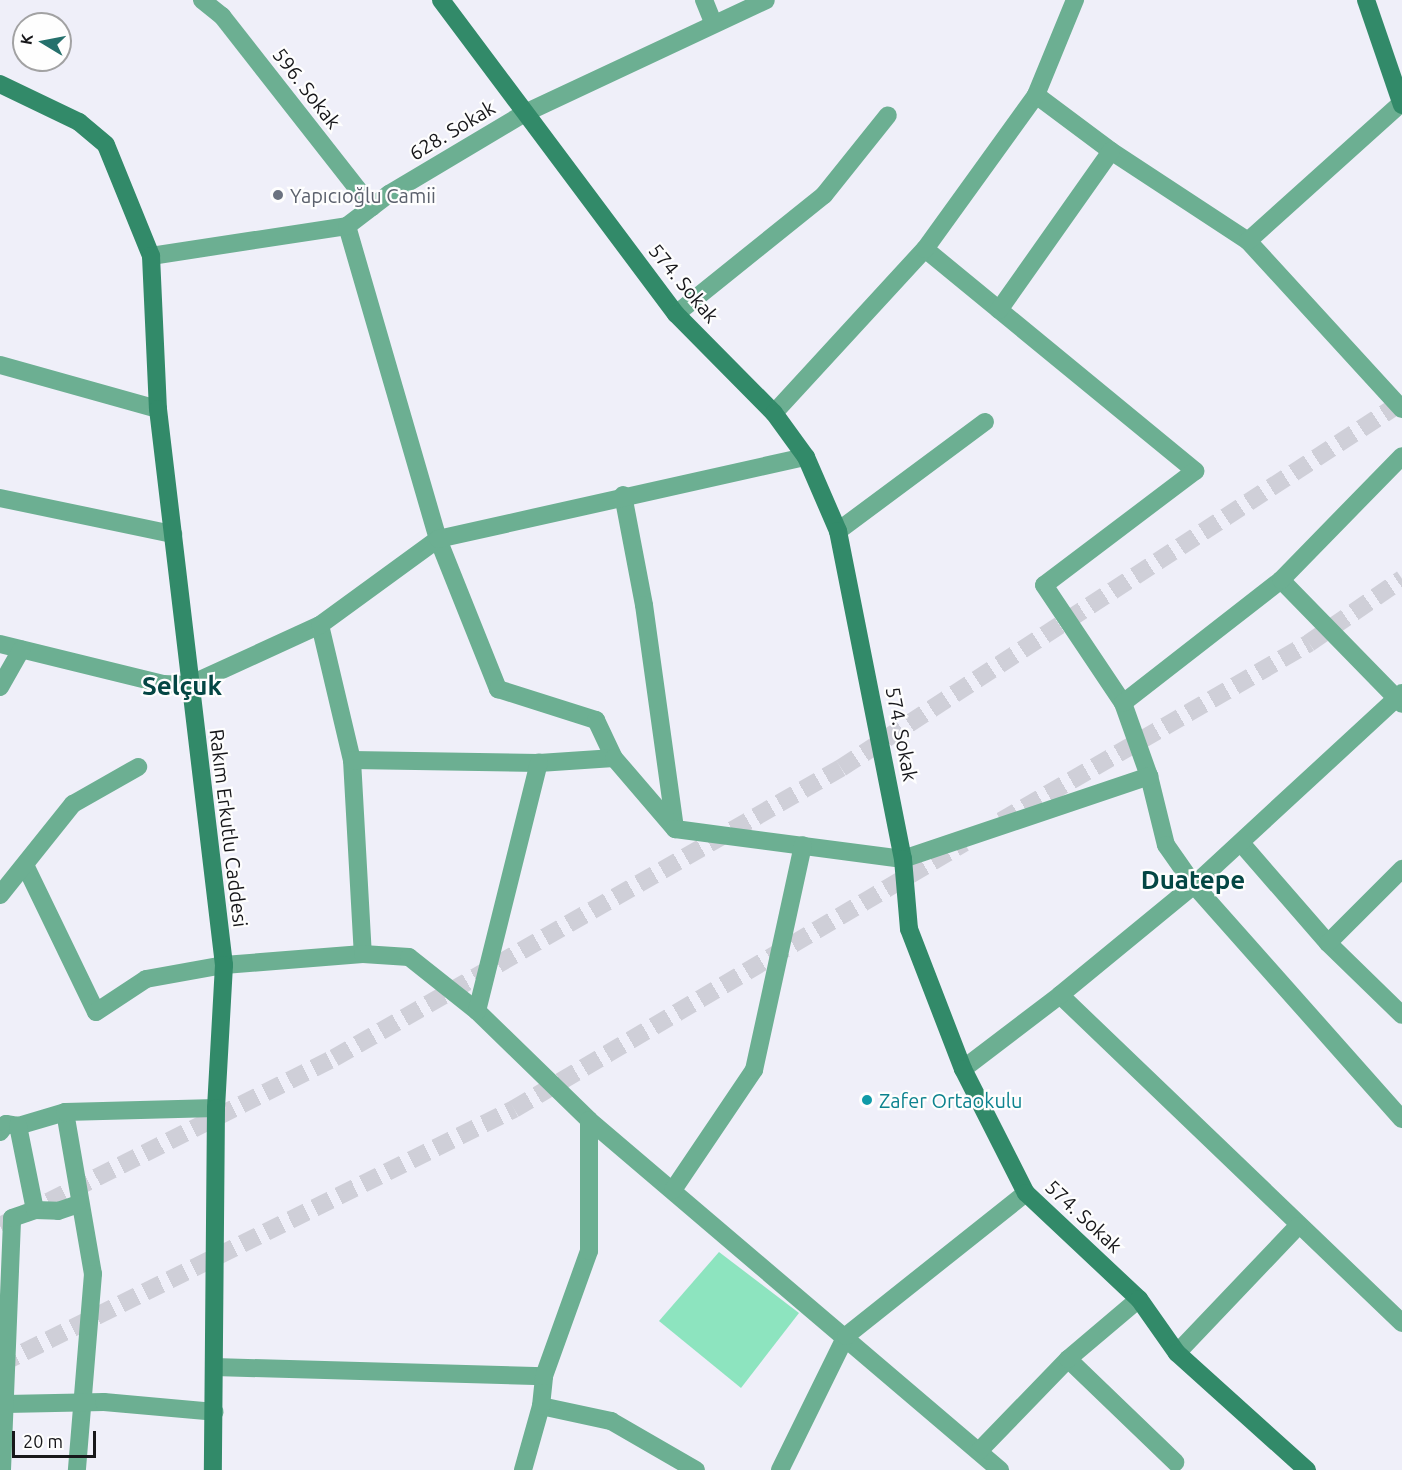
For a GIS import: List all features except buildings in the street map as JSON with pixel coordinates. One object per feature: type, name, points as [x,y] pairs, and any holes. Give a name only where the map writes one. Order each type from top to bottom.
[{"type":"street","name":"596. Sokak","points":[[202,0],[222,16],[372,207]]},
{"type":"street","name":"574. Sokak","points":[[441,0],[523,114],[676,314],[774,412],[806,457],[838,531],[903,859],[909,929],[963,1068],[1026,1193],[1139,1299],[1177,1353],[1307,1470]]},
{"type":"street","points":[[704,0],[713,22]]},
{"type":"street","name":"628. Sokak","points":[[151,255],[347,226],[389,194],[523,114],[713,22],[766,0]]},
{"type":"street","points":[[774,412],[925,249],[1036,95],[1075,0]]},
{"type":"street","points":[[1248,241],[1401,104],[1366,0]]},
{"type":"street","name":"Rakım Erkutlu Caddesi","points":[[0,84],[79,122],[106,145],[151,255],[158,409],[224,965],[216,1108],[213,1470]]},
{"type":"street","points":[[1036,95],[1111,151],[1248,241],[1402,409]]},
{"type":"street","points":[[676,314],[824,195],[888,115]]},
{"type":"street","points":[[999,310],[1111,151]]},
{"type":"street","points":[[347,226],[438,539],[498,689],[596,720],[614,758],[675,829],[803,844],[903,859],[1149,776]]},
{"type":"street","points":[[925,249],[1195,471],[1044,585],[1123,703],[1149,776],[1166,845],[1194,885],[1402,1119]]},
{"type":"street","points":[[0,365],[158,409]]},
{"type":"street","points":[[838,531],[985,422]]},
{"type":"street","points":[[0,644],[163,684],[189,685],[320,625],[438,539],[623,495],[806,457]]},
{"type":"street","points":[[1123,703],[1281,580],[1398,469]]},
{"type":"street","points":[[623,495],[644,605],[675,829]]},
{"type":"street","points":[[0,498],[172,534]]},
{"type":"street","points":[[963,1068],[1060,995],[1194,885],[1401,698],[1281,580]]},
{"type":"street","points":[[320,625],[352,760],[363,954]]},
{"type":"street","points":[[0,687],[21,650]]},
{"type":"street","points":[[352,760],[539,763],[614,758]]},
{"type":"street","points":[[477,1011],[539,763]]},
{"type":"street","points":[[0,895],[73,804],[138,767]]},
{"type":"street","points":[[1241,843],[1328,943],[1402,1015]]},
{"type":"street","points":[[673,1191],[754,1070],[803,844]]},
{"type":"street","points":[[25,865],[96,1012],[146,979],[224,965],[363,954],[409,957],[477,1011],[589,1120],[846,1336],[1000,1470]]},
{"type":"street","points":[[1328,943],[1402,869]]},
{"type":"street","points":[[1060,995],[1298,1226],[1402,1323]]},
{"type":"street","points":[[35,1210],[6,1124],[65,1112],[216,1108]]},
{"type":"street","points":[[65,1112],[78,1204],[93,1274],[80,1403],[77,1470]]},
{"type":"street","points":[[523,1470],[541,1406],[544,1376],[589,1251],[589,1120]]},
{"type":"street","points":[[785,1468],[846,1336],[1026,1193]]},
{"type":"street","points":[[2,1470],[12,1218],[35,1210],[57,1211],[78,1204]]},
{"type":"street","points":[[1177,1353],[1298,1226]]},
{"type":"street","points":[[979,1451],[1068,1359],[1139,1299]]},
{"type":"street","points":[[1068,1359],[1175,1462]]},
{"type":"street","points":[[213,1367],[544,1376]]},
{"type":"street","points":[[6,1404],[80,1403],[215,1412]]},
{"type":"street","points":[[541,1406],[611,1421],[696,1470]]},
{"type":"green space","points":[[719,1252],[799,1313],[741,1388],[659,1321]]},
{"type":"tunnel","points":[[0,1226],[334,1058],[841,768],[1402,402]]},
{"type":"tunnel","points":[[1001,821],[1309,643],[1402,579]]},
{"type":"tunnel","points":[[0,1364],[514,1109],[964,843]]},
{"type":"place","name":"Yapıcıoğlu Camii","points":[[278,195]]},
{"type":"place","name":"Zafer Ortaokulu","points":[[867,1100]]},
{"type":"district","name":"Selçuk","points":[[182,686]]},
{"type":"district","name":"Duatepe","points":[[1193,880]]}]
